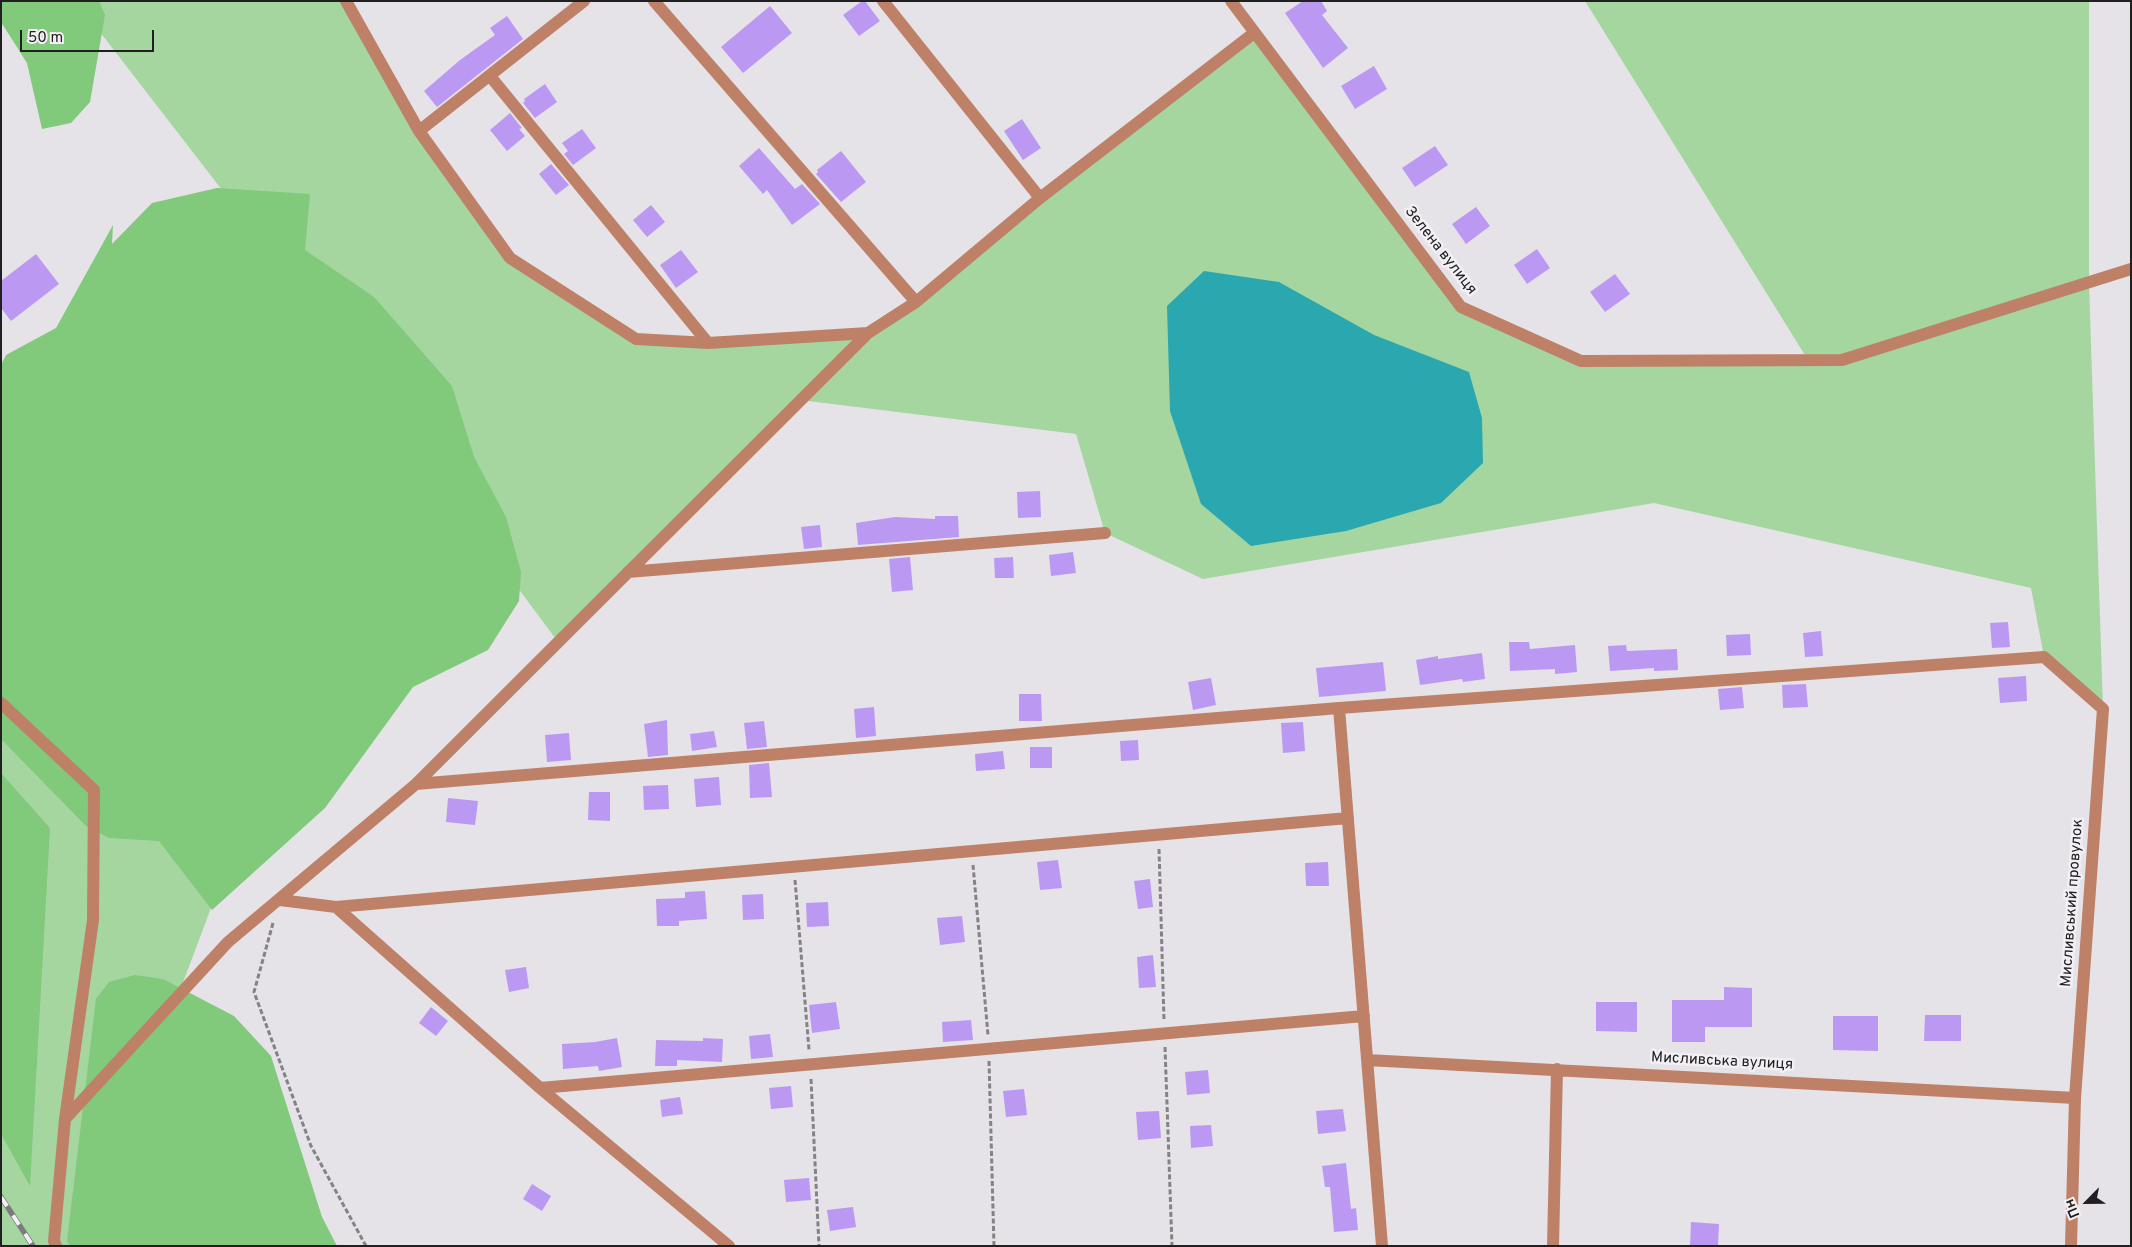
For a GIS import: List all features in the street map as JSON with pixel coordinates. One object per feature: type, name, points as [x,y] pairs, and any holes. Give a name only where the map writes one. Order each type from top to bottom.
[{"type":"street","points":[[346,1],[420,131],[510,258],[636,339],[708,343],[868,333]]},
{"type":"street","points":[[420,131],[584,1]]},
{"type":"street","points":[[654,1],[916,302]]},
{"type":"street","points":[[883,1],[1040,198]]},
{"type":"street","name":"Зелена вулиця","points":[[1231,1],[1461,307],[1581,361],[1842,360],[2131,269]]},
{"type":"street","points":[[65,1118],[228,942],[416,784],[868,333],[916,302],[1040,198],[1254,33]]},
{"type":"street","points":[[490,76],[708,343]]},
{"type":"street","points":[[628,572],[1105,533]]},
{"type":"street","name":"Мисливський провулок","points":[[1339,708],[2044,657],[2103,709],[2075,1098],[2071,1246]]},
{"type":"street","points":[[1,703],[94,790],[93,920],[65,1118],[54,1241],[56,1246]]},
{"type":"street","points":[[416,784],[1339,708],[1382,1246]]},
{"type":"street","points":[[280,900],[336,907],[1348,818]]},
{"type":"street","points":[[336,907],[540,1088],[729,1246]]},
{"type":"street","points":[[540,1088],[1364,1016]]},
{"type":"street","name":"Мисливська вулиця","points":[[1368,1060],[2075,1098]]},
{"type":"street","points":[[1553,1246],[1557,1069]]},
{"type":"path","points":[[280,900],[254,992],[311,1146],[366,1246]]},
{"type":"green space","points":[[1,1],[99,1],[105,15],[90,102],[71,123],[42,129],[27,63],[1,22]]},
{"type":"green space","points":[[76,1],[346,1],[419,131],[510,258],[636,339],[868,333],[1254,33],[1461,307],[1581,361],[1808,360],[1585,1],[2089,1],[2089,283],[2103,709],[2044,657],[2031,588],[1654,503],[1203,579],[1105,533],[1076,434],[800,400],[558,642],[239,212]]},
{"type":"green space","points":[[217,188],[310,194],[305,250],[374,297],[452,386],[474,457],[506,517],[521,572],[519,601],[488,650],[413,687],[325,808],[212,910],[159,841],[109,838],[86,826],[1,739],[1,365],[6,355],[56,328],[113,225],[112,244],[152,203]]},
{"type":"green space","points":[[1,606],[223,876],[84,1246],[1,1246]]},
{"type":"green space","points":[[1,773],[50,828],[30,1186],[1,1134]]},
{"type":"green space","points":[[135,975],[163,979],[234,1016],[271,1056],[322,1217],[337,1246],[70,1246],[67,1241],[96,999],[109,982]]},
{"type":"water","points":[[1204,271],[1279,282],[1374,335],[1469,372],[1482,418],[1483,463],[1441,503],[1346,531],[1251,546],[1201,504],[1170,411],[1167,306]]},
{"type":"building","points":[[862,1],[865,1],[880,21],[859,36],[843,15]]},
{"type":"building","points":[[1303,1],[1321,1],[1327,11],[1322,15],[1348,48],[1323,68],[1285,13]]},
{"type":"building","points":[[770,6],[792,33],[743,73],[721,47]]},
{"type":"building","points":[[507,16],[523,39],[437,107],[424,91],[460,60],[495,35],[490,28]]},
{"type":"building","points":[[1374,66],[1387,89],[1355,109],[1341,86]]},
{"type":"building","points":[[545,84],[557,102],[535,118],[523,103],[524,99]]},
{"type":"building","points":[[510,113],[522,128],[519,129],[525,136],[507,151],[490,130]]},
{"type":"building","points":[[1022,119],[1041,148],[1023,160],[1004,131]]},
{"type":"building","points":[[582,129],[596,148],[573,165],[564,154],[568,151],[562,143]]},
{"type":"building","points":[[1435,146],[1448,165],[1415,187],[1402,168]]},
{"type":"building","points":[[759,148],[795,189],[802,184],[820,204],[792,225],[767,190],[763,194],[739,166]]},
{"type":"building","points":[[841,151],[866,182],[841,202],[816,174],[817,170]]},
{"type":"building","points":[[551,164],[569,185],[556,195],[539,174]]},
{"type":"building","points":[[651,205],[665,222],[647,237],[633,220]]},
{"type":"building","points":[[1476,207],[1490,226],[1466,244],[1452,224]]},
{"type":"building","points":[[1537,249],[1550,268],[1527,284],[1514,265]]},
{"type":"building","points":[[681,250],[698,272],[676,288],[660,265]]},
{"type":"building","points":[[36,254],[59,284],[11,321],[1,308],[1,281]]},
{"type":"building","points":[[1615,274],[1630,294],[1605,312],[1590,292]]},
{"type":"building","points":[[1040,491],[1041,517],[1018,518],[1017,492]]},
{"type":"building","points":[[935,516],[958,516],[959,537],[858,545],[856,523],[895,517],[935,519]]},
{"type":"building","points":[[820,525],[822,547],[804,549],[801,527]]},
{"type":"building","points":[[1073,552],[1076,573],[1051,576],[1049,555]]},
{"type":"building","points":[[910,557],[913,590],[892,592],[889,559]]},
{"type":"building","points":[[1013,557],[1014,578],[995,578],[994,558]]},
{"type":"building","points":[[2008,622],[2010,647],[1992,648],[1990,623]]},
{"type":"building","points":[[1821,631],[1823,656],[1805,657],[1803,633]]},
{"type":"building","points":[[1750,634],[1751,655],[1727,656],[1726,635]]},
{"type":"building","points":[[1509,642],[1529,642],[1530,649],[1575,645],[1577,672],[1555,674],[1555,669],[1510,671]]},
{"type":"building","points":[[1626,645],[1627,651],[1677,649],[1678,670],[1654,671],[1654,668],[1610,671],[1608,646]]},
{"type":"building","points":[[1482,653],[1485,679],[1463,682],[1462,679],[1420,685],[1416,660],[1438,656],[1438,659]]},
{"type":"building","points":[[1383,662],[1386,691],[1319,697],[1316,668]]},
{"type":"building","points":[[2026,676],[2027,701],[2000,703],[1998,678]]},
{"type":"building","points":[[1211,678],[1216,705],[1193,710],[1188,682]]},
{"type":"building","points":[[1806,684],[1808,707],[1783,708],[1782,685]]},
{"type":"building","points":[[1742,687],[1744,708],[1720,710],[1718,689]]},
{"type":"building","points":[[1019,694],[1041,694],[1042,721],[1019,721]]},
{"type":"building","points":[[874,707],[876,736],[856,738],[854,709]]},
{"type":"building","points":[[667,720],[668,755],[648,757],[644,724]]},
{"type":"building","points":[[764,721],[767,747],[747,749],[744,723]]},
{"type":"building","points":[[1303,722],[1305,751],[1283,753],[1281,723]]},
{"type":"building","points":[[714,731],[717,747],[692,751],[690,734]]},
{"type":"building","points":[[569,733],[571,760],[547,762],[545,735]]},
{"type":"building","points":[[1138,740],[1139,760],[1121,761],[1120,741]]},
{"type":"building","points":[[1030,747],[1052,747],[1052,768],[1030,768]]},
{"type":"building","points":[[1003,751],[1005,769],[976,771],[975,754]]},
{"type":"building","points":[[769,763],[772,797],[750,798],[749,765]]},
{"type":"building","points":[[719,777],[721,805],[696,807],[694,779]]},
{"type":"building","points":[[668,785],[669,809],[644,810],[643,786]]},
{"type":"building","points":[[589,792],[610,792],[610,821],[588,820]]},
{"type":"building","points":[[448,798],[478,801],[475,825],[446,822]]},
{"type":"building","points":[[1058,860],[1062,888],[1040,890],[1037,862]]},
{"type":"building","points":[[1328,862],[1329,886],[1306,886],[1305,863]]},
{"type":"building","points":[[1150,879],[1153,907],[1138,909],[1134,881]]},
{"type":"building","points":[[705,891],[707,919],[679,921],[679,926],[657,926],[656,899],[685,898],[685,892]]},
{"type":"building","points":[[763,894],[764,919],[743,920],[742,895]]},
{"type":"building","points":[[828,902],[829,926],[807,927],[806,903]]},
{"type":"building","points":[[962,916],[965,942],[940,945],[937,918]]},
{"type":"building","points":[[1153,955],[1156,987],[1139,988],[1137,957]]},
{"type":"building","points":[[526,967],[529,988],[509,992],[505,970]]},
{"type":"building","points":[[1724,987],[1752,988],[1752,1027],[1705,1027],[1705,1042],[1672,1042],[1672,1000],[1724,1000]]},
{"type":"building","points":[[836,1002],[840,1029],[812,1033],[809,1005]]},
{"type":"building","points":[[1596,1002],[1637,1002],[1637,1032],[1596,1031]]},
{"type":"building","points":[[431,1007],[448,1021],[436,1036],[419,1023]]},
{"type":"building","points":[[1925,1015],[1961,1015],[1961,1041],[1924,1041]]},
{"type":"building","points":[[1833,1016],[1878,1016],[1878,1051],[1833,1050]]},
{"type":"building","points":[[971,1020],[973,1040],[943,1042],[942,1022]]},
{"type":"building","points":[[770,1034],[773,1057],[751,1059],[749,1036]]},
{"type":"building","points":[[617,1038],[622,1067],[599,1071],[598,1066],[563,1069],[562,1044],[595,1042]]},
{"type":"building","points":[[703,1038],[723,1039],[722,1062],[677,1060],[677,1066],[655,1066],[656,1040],[703,1041]]},
{"type":"building","points":[[1208,1070],[1210,1093],[1187,1095],[1185,1072]]},
{"type":"building","points":[[791,1086],[793,1107],[771,1109],[769,1088]]},
{"type":"building","points":[[1024,1089],[1027,1115],[1006,1117],[1003,1091]]},
{"type":"building","points":[[680,1097],[683,1114],[662,1117],[660,1100]]},
{"type":"building","points":[[1343,1109],[1346,1131],[1318,1134],[1316,1111]]},
{"type":"building","points":[[1159,1111],[1161,1138],[1138,1140],[1136,1112]]},
{"type":"building","points":[[1211,1125],[1213,1146],[1191,1148],[1190,1126]]},
{"type":"building","points":[[1346,1163],[1351,1209],[1356,1208],[1358,1230],[1334,1232],[1330,1187],[1325,1187],[1322,1166]]},
{"type":"building","points":[[809,1178],[811,1200],[786,1202],[784,1180]]},
{"type":"building","points":[[532,1184],[551,1196],[542,1211],[523,1199]]},
{"type":"building","points":[[853,1207],[856,1227],[830,1231],[827,1210]]},
{"type":"building","points":[[1691,1222],[1719,1224],[1718,1246],[1690,1246]]},
{"type":"railway","points":[[1,1197],[33,1246]]}]
